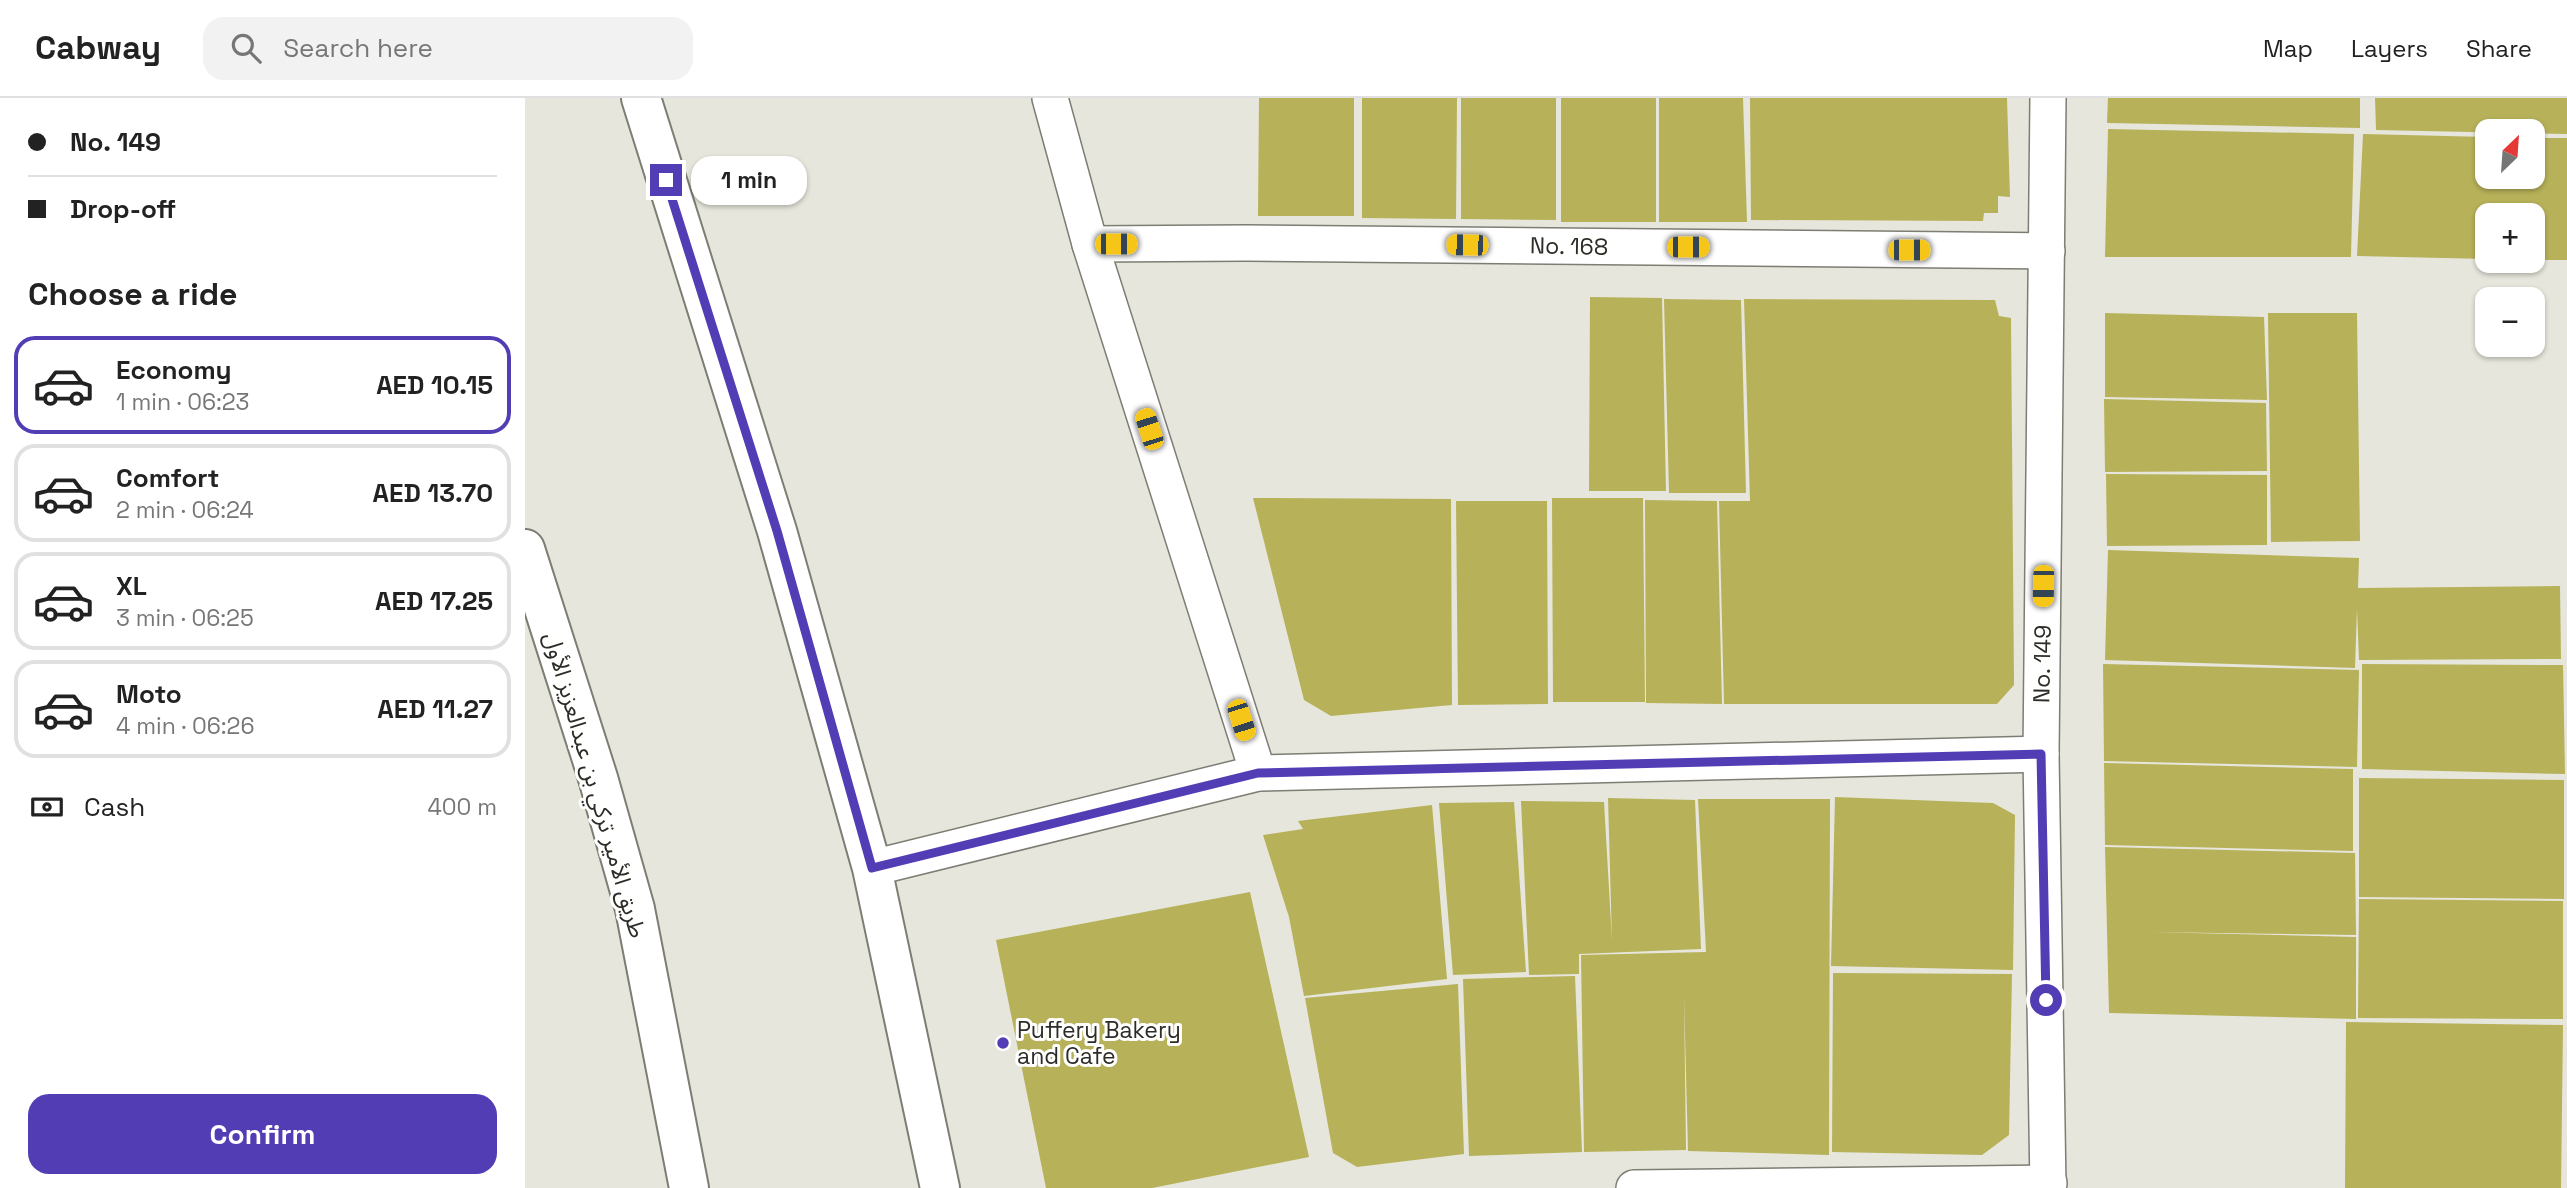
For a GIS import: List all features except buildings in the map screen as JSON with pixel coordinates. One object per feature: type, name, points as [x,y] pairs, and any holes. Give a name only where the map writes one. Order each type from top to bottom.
[{"type":"main road","points":[[641,98],[777,531],[872,868],[940,1188]]},
{"type":"main road","name":"طريق الأمير تركي بن عبدالعزيز الأول","points":[[525,549],[598,778],[635,909],[689,1188]]},
{"type":"street","points":[[1050,98],[1090,244],[1258,773]]},
{"type":"street","name":"No. 149","points":[[2048,98],[2041,754],[2049,1185]]},
{"type":"street","name":"No. 168","points":[[1090,244],[1246,243],[2047,251]]},
{"type":"street","points":[[872,868],[1258,773],[2041,754]]},
{"type":"street","points":[[1634,1188],[2049,1185]]},
{"type":"place","name":"Puffery Bakery and Cafe","points":[[1003,1043]]},
{"type":"route","points":[[666,180],[777,531],[872,868],[1258,773],[2041,754],[2046,1000]]}]
